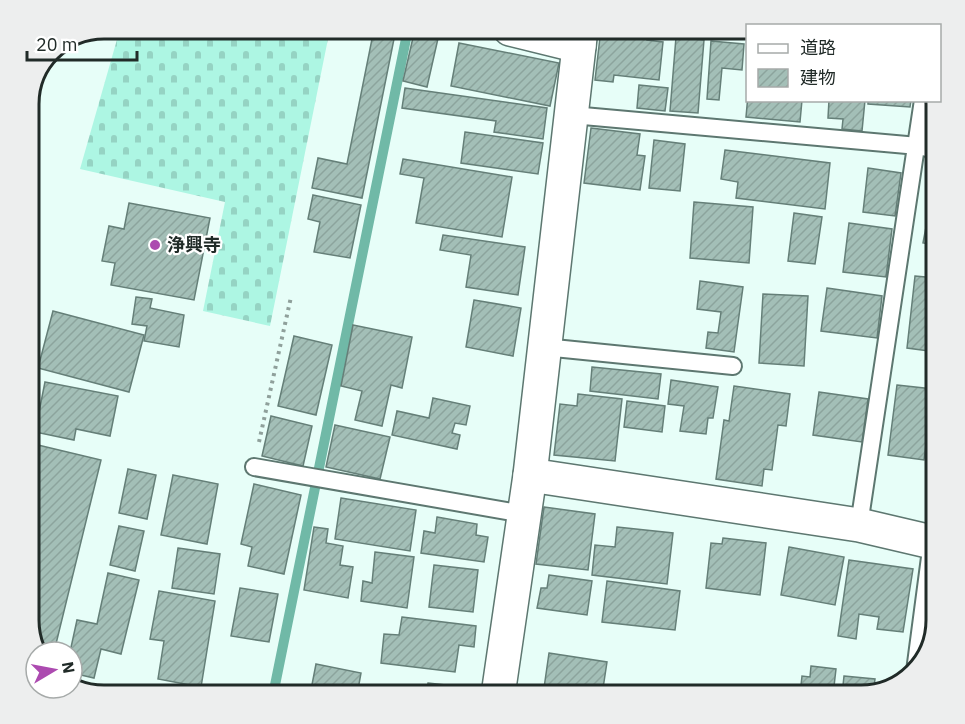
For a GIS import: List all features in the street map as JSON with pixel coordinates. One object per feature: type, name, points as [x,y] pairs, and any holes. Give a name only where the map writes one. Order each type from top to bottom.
[{"type":"street","points":[[500,685],[530,475],[580,39]]},
{"type":"street","points":[[530,475],[859,525],[926,541]]},
{"type":"lane","points":[[859,525],[924,102]]},
{"type":"lane","points":[[572,115],[926,148]]},
{"type":"lane","points":[[544,347],[733,366]]},
{"type":"lane","points":[[254,467],[524,514]]},
{"type":"lane","points":[[918,651],[926,597]]},
{"type":"path","points":[[254,467],[291,297]]},
{"type":"green space","points":[[117,39],[328,39],[270,326],[203,311],[225,202],[80,169]]},
{"type":"building","points":[[372,39],[394,39],[362,198],[312,188],[318,158],[347,164]]},
{"type":"building","points":[[413,39],[438,39],[427,87],[403,81]]},
{"type":"building","points":[[600,39],[647,39],[663,42],[659,80],[614,75],[613,82],[595,80]]},
{"type":"building","points":[[676,39],[704,40],[698,113],[670,111]]},
{"type":"building","points":[[711,41],[744,44],[742,70],[722,68],[719,100],[707,99]]},
{"type":"building","points":[[459,43],[559,63],[550,106],[451,86]]},
{"type":"building","points":[[639,85],[668,88],[665,111],[637,108]]},
{"type":"building","points":[[405,88],[547,108],[543,139],[494,132],[496,121],[402,108]]},
{"type":"building","points":[[747,102],[802,102],[800,122],[746,117]]},
{"type":"building","points":[[829,102],[865,102],[862,131],[842,129],[843,119],[828,118]]},
{"type":"building","points":[[868,102],[911,102],[910,107],[868,104]]},
{"type":"building","points":[[591,128],[640,134],[637,155],[645,156],[640,190],[584,183]]},
{"type":"building","points":[[465,132],[543,143],[538,174],[461,163]]},
{"type":"building","points":[[654,140],[685,144],[680,191],[649,188]]},
{"type":"building","points":[[725,150],[830,163],[825,209],[736,198],[738,182],[721,179]]},
{"type":"building","points":[[403,159],[512,177],[502,237],[416,223],[424,178],[400,174]]},
{"type":"building","points":[[868,168],[901,173],[895,216],[863,212]]},
{"type":"building","points":[[313,195],[361,205],[350,258],[314,252],[320,222],[308,219]]},
{"type":"building","points":[[694,202],[753,207],[749,263],[690,258]]},
{"type":"building","name":"浄興寺","points":[[129,203],[210,218],[194,300],[111,285],[115,263],[102,261],[109,226],[124,229]]},
{"type":"building","points":[[794,213],[822,217],[815,264],[788,261]]},
{"type":"building","points":[[849,223],[892,229],[886,277],[843,272]]},
{"type":"building","points":[[926,227],[926,243],[923,243]]},
{"type":"building","points":[[443,235],[525,247],[518,295],[466,287],[471,255],[440,250]]},
{"type":"building","points":[[915,276],[926,277],[926,351],[907,348]]},
{"type":"building","points":[[700,281],[743,287],[734,352],[706,348],[708,332],[718,333],[721,312],[697,309]]},
{"type":"building","points":[[827,288],[882,296],[877,338],[821,331]]},
{"type":"building","points":[[763,294],[808,296],[804,366],[759,363]]},
{"type":"building","points":[[136,297],[152,299],[150,308],[184,315],[179,347],[144,341],[147,326],[132,324]]},
{"type":"building","points":[[474,300],[521,308],[513,356],[466,347]]},
{"type":"building","points":[[53,311],[144,335],[129,392],[39,368]]},
{"type":"building","points":[[353,325],[412,337],[402,388],[391,385],[382,426],[355,420],[362,391],[341,386]]},
{"type":"building","points":[[294,336],[332,345],[316,415],[278,406]]},
{"type":"building","points":[[592,367],[661,374],[658,399],[590,391]]},
{"type":"building","points":[[671,380],[718,387],[713,418],[708,418],[706,434],[680,431],[684,406],[668,404]]},
{"type":"building","points":[[45,382],[118,396],[110,436],[76,429],[74,440],[39,433],[39,412]]},
{"type":"building","points":[[897,385],[926,388],[924,460],[888,455]]},
{"type":"building","points":[[734,386],[790,394],[786,426],[778,425],[772,470],[764,469],[762,486],[716,479],[724,420],[729,421]]},
{"type":"building","points":[[819,392],[868,399],[862,442],[813,435]]},
{"type":"building","points":[[578,394],[622,399],[615,461],[554,455],[560,404],[577,406]]},
{"type":"building","points":[[433,398],[470,406],[466,425],[455,423],[452,433],[460,435],[457,449],[392,435],[397,411],[429,418]]},
{"type":"building","points":[[627,401],[665,406],[662,432],[624,427]]},
{"type":"building","points":[[271,416],[312,426],[303,466],[262,456]]},
{"type":"building","points":[[335,425],[390,437],[380,479],[326,467]]},
{"type":"building","points":[[39,445],[101,460],[57,640],[42,640],[39,625]]},
{"type":"building","points":[[128,469],[156,475],[147,519],[119,513]]},
{"type":"building","points":[[173,475],[218,484],[207,544],[161,535]]},
{"type":"building","points":[[254,484],[301,495],[284,574],[248,566],[252,547],[241,544]]},
{"type":"building","points":[[341,498],[416,510],[410,551],[335,539]]},
{"type":"building","points":[[544,507],[595,514],[588,570],[536,564]]},
{"type":"building","points":[[437,517],[477,524],[476,535],[488,537],[484,562],[421,553],[424,531],[435,533]]},
{"type":"building","points":[[119,526],[144,531],[135,571],[110,565]]},
{"type":"building","points":[[314,527],[328,529],[326,543],[343,546],[340,565],[353,567],[348,598],[304,590]]},
{"type":"building","points":[[617,527],[673,533],[667,584],[592,575],[595,545],[615,547]]},
{"type":"building","points":[[723,538],[766,543],[760,595],[706,588],[711,543],[722,544]]},
{"type":"building","points":[[789,547],[844,557],[835,605],[781,595]]},
{"type":"building","points":[[178,548],[220,554],[214,594],[172,588]]},
{"type":"building","points":[[375,552],[414,557],[407,608],[361,601],[363,581],[372,583]]},
{"type":"building","points":[[849,560],[913,569],[903,632],[877,629],[879,617],[859,614],[856,639],[838,636]]},
{"type":"building","points":[[434,565],[478,570],[473,612],[429,607]]},
{"type":"building","points":[[108,573],[139,580],[121,654],[101,649],[94,678],[84,676],[84,640],[73,640],[77,620],[97,624]]},
{"type":"building","points":[[549,575],[592,581],[587,615],[537,608],[541,588],[547,588]]},
{"type":"building","points":[[607,581],[680,591],[675,630],[602,622]]},
{"type":"building","points":[[240,588],[278,594],[269,642],[231,636]]},
{"type":"building","points":[[159,591],[215,601],[201,685],[158,679],[164,641],[150,639]]},
{"type":"building","points":[[402,617],[476,626],[474,647],[459,645],[455,672],[381,663],[384,634],[399,635]]},
{"type":"building","points":[[549,653],[607,662],[604,685],[544,685]]},
{"type":"building","points":[[316,664],[361,673],[359,685],[312,685]]},
{"type":"building","points":[[811,666],[836,669],[834,685],[801,685],[802,676],[810,677]]},
{"type":"building","points":[[844,676],[875,679],[874,683],[843,685]]},
{"type":"waterway","points":[[275,685],[406,39]]},
{"type":"place","name":"浄興寺","points":[[155,245]]}]
